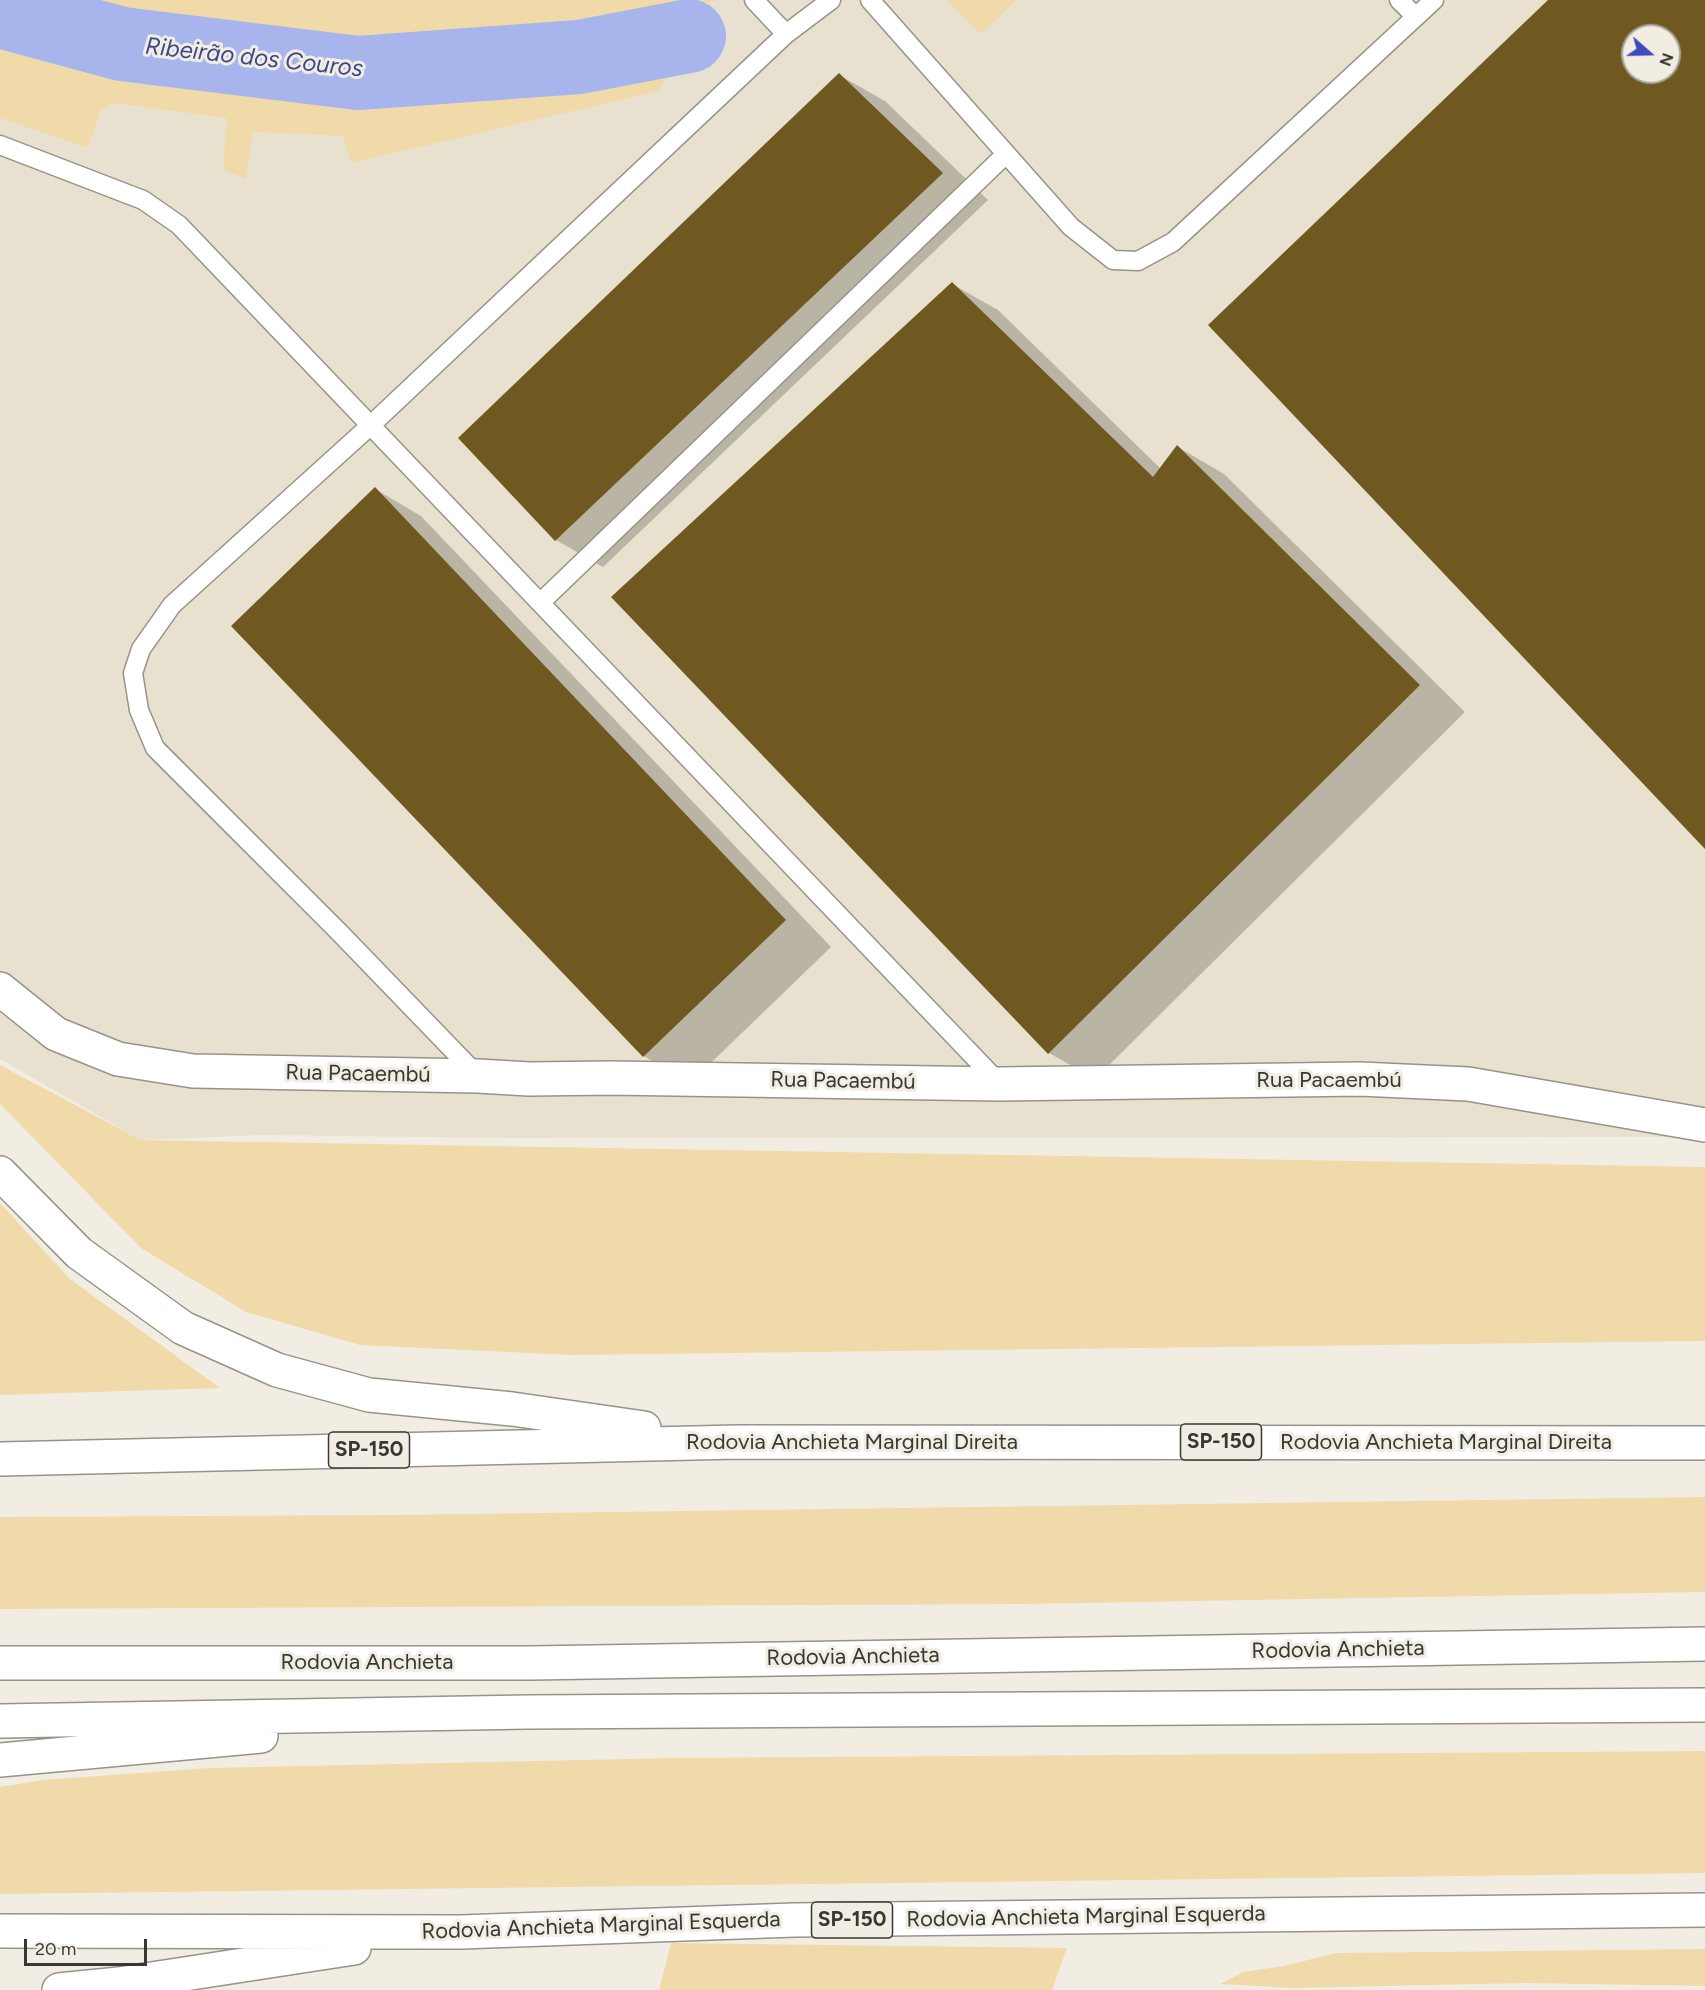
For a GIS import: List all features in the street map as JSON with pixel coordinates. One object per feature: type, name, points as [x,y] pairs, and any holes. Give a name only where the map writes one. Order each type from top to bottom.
[{"type":"main road","name":"Rua Pacaembú","points":[[0,990],[56,1034],[118,1059],[193,1071],[529,1079],[611,1078],[1000,1084],[1360,1079],[1468,1084],[1705,1125]]},
{"type":"main road","points":[[0,1173],[79,1253],[183,1328],[277,1370],[369,1395],[512,1409],[737,1442]]},
{"type":"main road","name":"Rodovia Anchieta Marginal Direita","points":[[0,1459],[737,1442],[1705,1443]]},
{"type":"main road","name":"Rodovia Anchieta","points":[[0,1664],[531,1663],[1705,1644]]},
{"type":"main road","points":[[0,1721],[528,1712],[1705,1705]]},
{"type":"main road","points":[[0,1760],[528,1712]]},
{"type":"main road","name":"Rodovia Anchieta Marginal Esquerda","points":[[0,1931],[461,1932],[794,1920],[1705,1910]]},
{"type":"main road","points":[[59,1990],[119,1984],[461,1932]]},
{"type":"lane","points":[[754,0],[786,34]]},
{"type":"lane","points":[[478,1076],[339,932],[155,748],[139,710],[133,673],[141,649],[172,605],[371,425],[786,34],[831,0]]},
{"type":"lane","points":[[870,0],[1071,227],[1113,260],[1138,261],[1173,242],[1434,0]]},
{"type":"lane","points":[[1399,0],[1416,17]]},
{"type":"lane","points":[[0,145],[143,200],[179,225],[1000,1084]]},
{"type":"lane","points":[[540,603],[1006,154]]},
{"type":"shaded area","points":[[0,0],[1705,0],[1705,1137],[508,1138],[262,1135],[141,1140],[0,1059]]},
{"type":"shaded area","points":[[25,0],[719,0],[569,40],[356,56],[113,25]]},
{"type":"shaded area","points":[[947,0],[1016,0],[981,34]]},
{"type":"shaded area","points":[[0,20],[115,52],[364,87],[576,73],[682,53],[659,91],[351,163],[343,136],[253,132],[246,179],[223,169],[227,118],[114,103],[101,110],[88,148],[0,118]]},
{"type":"shaded area","points":[[0,1065],[141,1140],[1705,1167],[1705,1341],[570,1355],[360,1345],[246,1312],[141,1248],[0,1104]]},
{"type":"shaded area","points":[[0,1203],[70,1279],[220,1388],[0,1395]]},
{"type":"shaded area","points":[[1705,1497],[1705,1592],[1024,1604],[0,1609],[0,1517],[393,1515]]},
{"type":"shaded area","points":[[1705,1751],[1705,1873],[0,1894],[0,1787],[43,1780],[209,1768],[675,1758]]},
{"type":"shaded area","points":[[671,1943],[1067,1948],[1052,1990],[659,1990]]},
{"type":"shaded area","points":[[1705,1949],[1705,1986],[1526,1983],[1292,1988],[1220,1984],[1243,1972],[1283,1966],[1337,1953]]},
{"type":"building","points":[[1548,0],[1705,0],[1705,849],[1208,325]]},
{"type":"building","points":[[839,73],[943,173],[555,541],[458,438]]},
{"type":"building","points":[[952,282],[1153,477],[1177,445],[1420,685],[1048,1054],[611,597]]},
{"type":"building","points":[[375,487],[786,920],[643,1057],[231,626]]},
{"type":"waterway","name":"Ribeirão dos Couros","points":[[0,11],[122,44],[358,73],[579,57],[689,36]]}]
